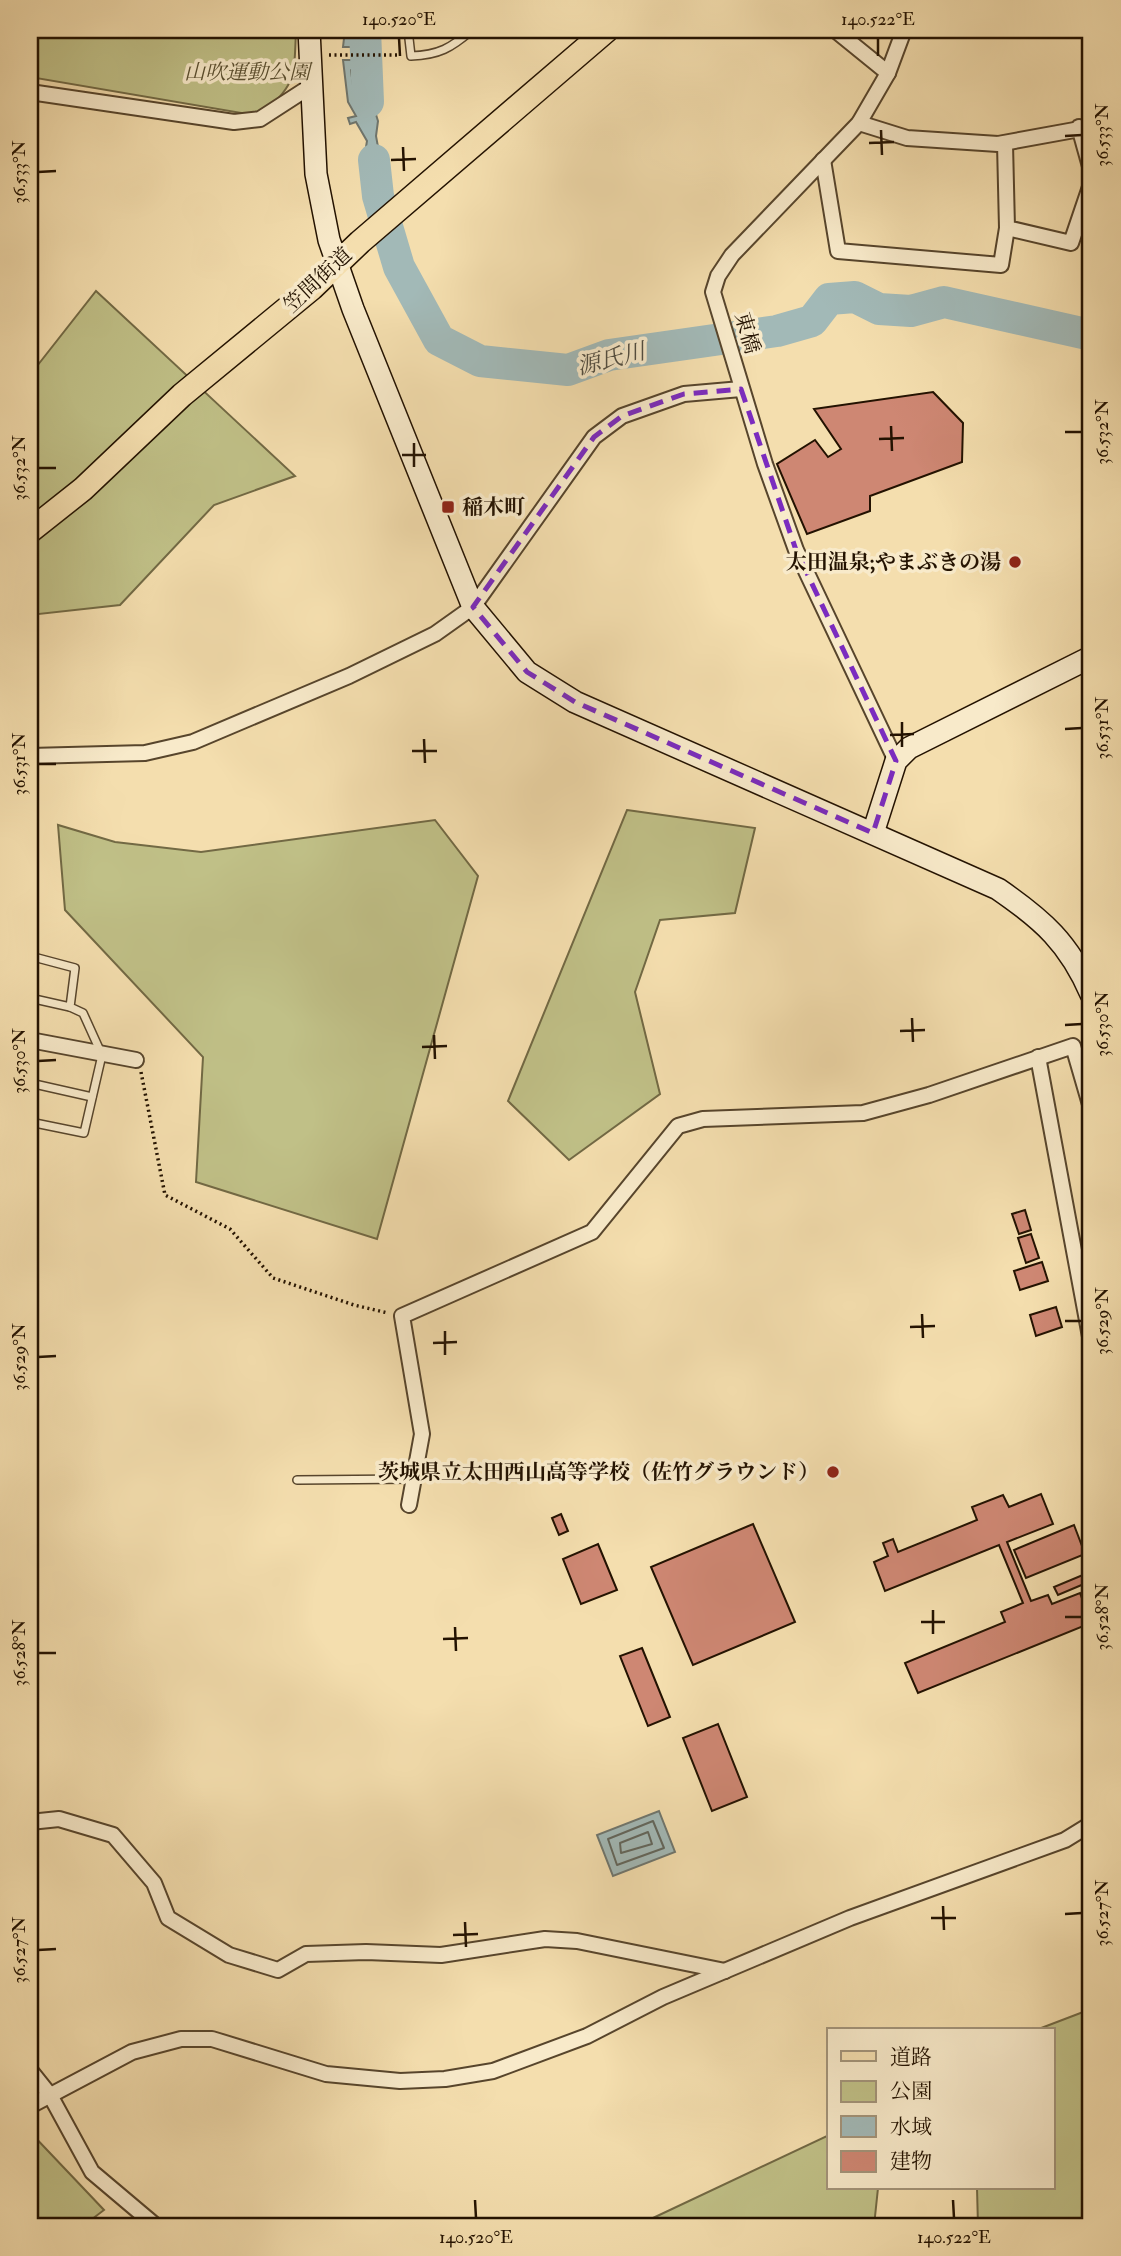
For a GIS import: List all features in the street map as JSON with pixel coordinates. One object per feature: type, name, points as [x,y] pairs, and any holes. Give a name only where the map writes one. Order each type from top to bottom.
[{"type":"main road","name":"笠間街道","points":[[30,531],[83,489],[182,395],[312,288],[360,242],[607,30]]},
{"type":"street","points":[[309,30],[321,211],[337,263],[473,607],[527,672],[575,702],[998,889],[1038,917],[1064,943],[1091,994]]},
{"type":"street","points":[[835,30],[888,73]]},
{"type":"street","points":[[904,30],[888,73],[859,122],[823,160],[838,251],[1001,265],[1007,228],[1006,144]]},
{"type":"street","points":[[30,92],[234,122],[260,118],[311,86]]},
{"type":"street","points":[[859,122],[908,138],[1006,144],[1085,127],[1091,170]]},
{"type":"street","name":"東橋","points":[[823,160],[732,255],[718,276],[713,292],[741,388],[796,550],[897,761]]},
{"type":"street","points":[[1007,228],[1071,243],[1091,184]]},
{"type":"street","points":[[30,756],[145,753],[193,742],[349,676],[435,634],[473,607],[594,437],[622,416],[684,394],[741,388]]},
{"type":"street","points":[[873,833],[897,761],[909,748],[1091,657]]},
{"type":"street","points":[[30,1040],[136,1060]]},
{"type":"street","points":[[409,1505],[422,1434],[402,1316],[592,1232],[678,1126],[703,1119],[863,1113],[929,1095],[1073,1046],[1091,1108]]},
{"type":"street","points":[[1038,1057],[1091,1342]]},
{"type":"street","points":[[30,1822],[60,1819],[113,1835],[154,1883],[168,1917],[229,1955],[278,1970],[306,1954],[366,1952],[441,1955],[545,1939],[577,1941],[725,1971]]},
{"type":"street","points":[[30,2106],[132,2052],[181,2039],[212,2039],[326,2074],[400,2081],[445,2079],[493,2071],[587,2036],[663,1997],[850,1918],[1065,1840],[1091,1825]]},
{"type":"street","points":[[30,2070],[50,2095],[92,2172],[156,2226]]},
{"type":"lane","points":[[408,30],[411,56],[432,56],[448,51],[472,30]]},
{"type":"lane","points":[[30,956],[75,968],[70,1007]]},
{"type":"lane","points":[[30,998],[70,1007],[83,1013],[102,1055],[84,1133],[30,1122]]},
{"type":"lane","points":[[30,1083],[92,1097]]},
{"type":"lane","points":[[297,1480],[414,1479]]},
{"type":"path","points":[[336,55],[398,56]]},
{"type":"path","points":[[136,1060],[144,1080],[165,1195],[230,1229],[274,1278],[354,1305],[402,1316]]},
{"type":"highlighted area","points":[[741,389],[796,550],[896,761],[873,833],[575,702],[527,672],[473,607],[594,437],[622,416],[684,394]]},
{"type":"green space","name":"山吹運動公園","points":[[30,30],[296,30],[295,58],[287,87],[259,116],[30,77]]},
{"type":"green space","points":[[96,291],[295,476],[214,505],[120,605],[30,615],[30,375]]},
{"type":"green space","points":[[627,810],[755,828],[735,913],[660,920],[635,992],[660,1094],[569,1160],[508,1101]]},
{"type":"green space","points":[[435,820],[478,876],[377,1239],[196,1182],[203,1057],[65,910],[58,825],[115,842],[201,852]]},
{"type":"green space","points":[[1091,2009],[1091,2226],[978,2226],[977,2190],[1054,2190],[1054,2028],[1041,2028]]},
{"type":"green space","points":[[30,2132],[104,2210],[83,2226],[30,2226]]},
{"type":"green space","points":[[827,2136],[827,2190],[878,2190],[874,2226],[636,2226]]},
{"type":"water","points":[[345,30],[374,30],[374,47],[343,47]]},
{"type":"water","points":[[343,60],[374,60],[374,108],[378,121],[376,136],[387,196],[371,209],[373,187],[364,173],[370,160],[365,153],[367,141],[356,122],[350,124],[348,118],[356,116],[348,102]]},
{"type":"water","points":[[659,1811],[675,1852],[613,1876],[597,1835]]},
{"type":"building","points":[[933,392],[963,423],[962,462],[870,496],[870,511],[807,534],[777,464],[815,440],[828,457],[841,449],[814,409]]},
{"type":"building","points":[[1025,1210],[1031,1230],[1019,1234],[1012,1214]]},
{"type":"building","points":[[1031,1234],[1039,1258],[1026,1263],[1018,1238]]},
{"type":"building","points":[[1042,1262],[1048,1281],[1020,1290],[1014,1271]]},
{"type":"building","points":[[1056,1307],[1062,1327],[1036,1336],[1030,1315]]},
{"type":"building","points":[[1041,1494],[1053,1524],[1007,1542],[1031,1601],[1048,1595],[1052,1604],[1080,1593],[1091,1623],[918,1693],[905,1663],[1005,1622],[1001,1612],[1023,1603],[999,1545],[885,1591],[874,1562],[888,1556],[883,1543],[893,1539],[898,1552],[977,1520],[972,1507],[1003,1495],[1009,1507]]},
{"type":"building","points":[[561,1514],[568,1531],[559,1535],[552,1518]]},
{"type":"building","points":[[753,1524],[795,1622],[693,1665],[651,1567]]},
{"type":"building","points":[[1074,1525],[1085,1554],[1026,1578],[1014,1550]]},
{"type":"building","points":[[598,1544],[617,1590],[581,1604],[563,1559]]},
{"type":"building","points":[[1090,1572],[1091,1581],[1058,1595],[1054,1587]]},
{"type":"building","points":[[642,1648],[670,1717],[648,1726],[620,1656]]},
{"type":"building","points":[[718,1724],[747,1797],[712,1811],[683,1738]]},
{"type":"waterway","name":"源氏川","points":[[365,30],[368,102]]},
{"type":"waterway","name":"源氏川","points":[[374,160],[378,196],[399,267],[439,340],[480,361],[568,370],[609,355],[777,331],[812,321],[829,299],[855,297],[879,309],[911,311],[944,302],[1091,335]]},
{"type":"place","name":"稲木町","points":[[448,507]]},
{"type":"place","name":"太田温泉;やまぶきの湯","points":[[1015,562]]},
{"type":"place","name":"茨城県立太田西山高等学校（佐竹グラウンド）","points":[[833,1472]]}]
